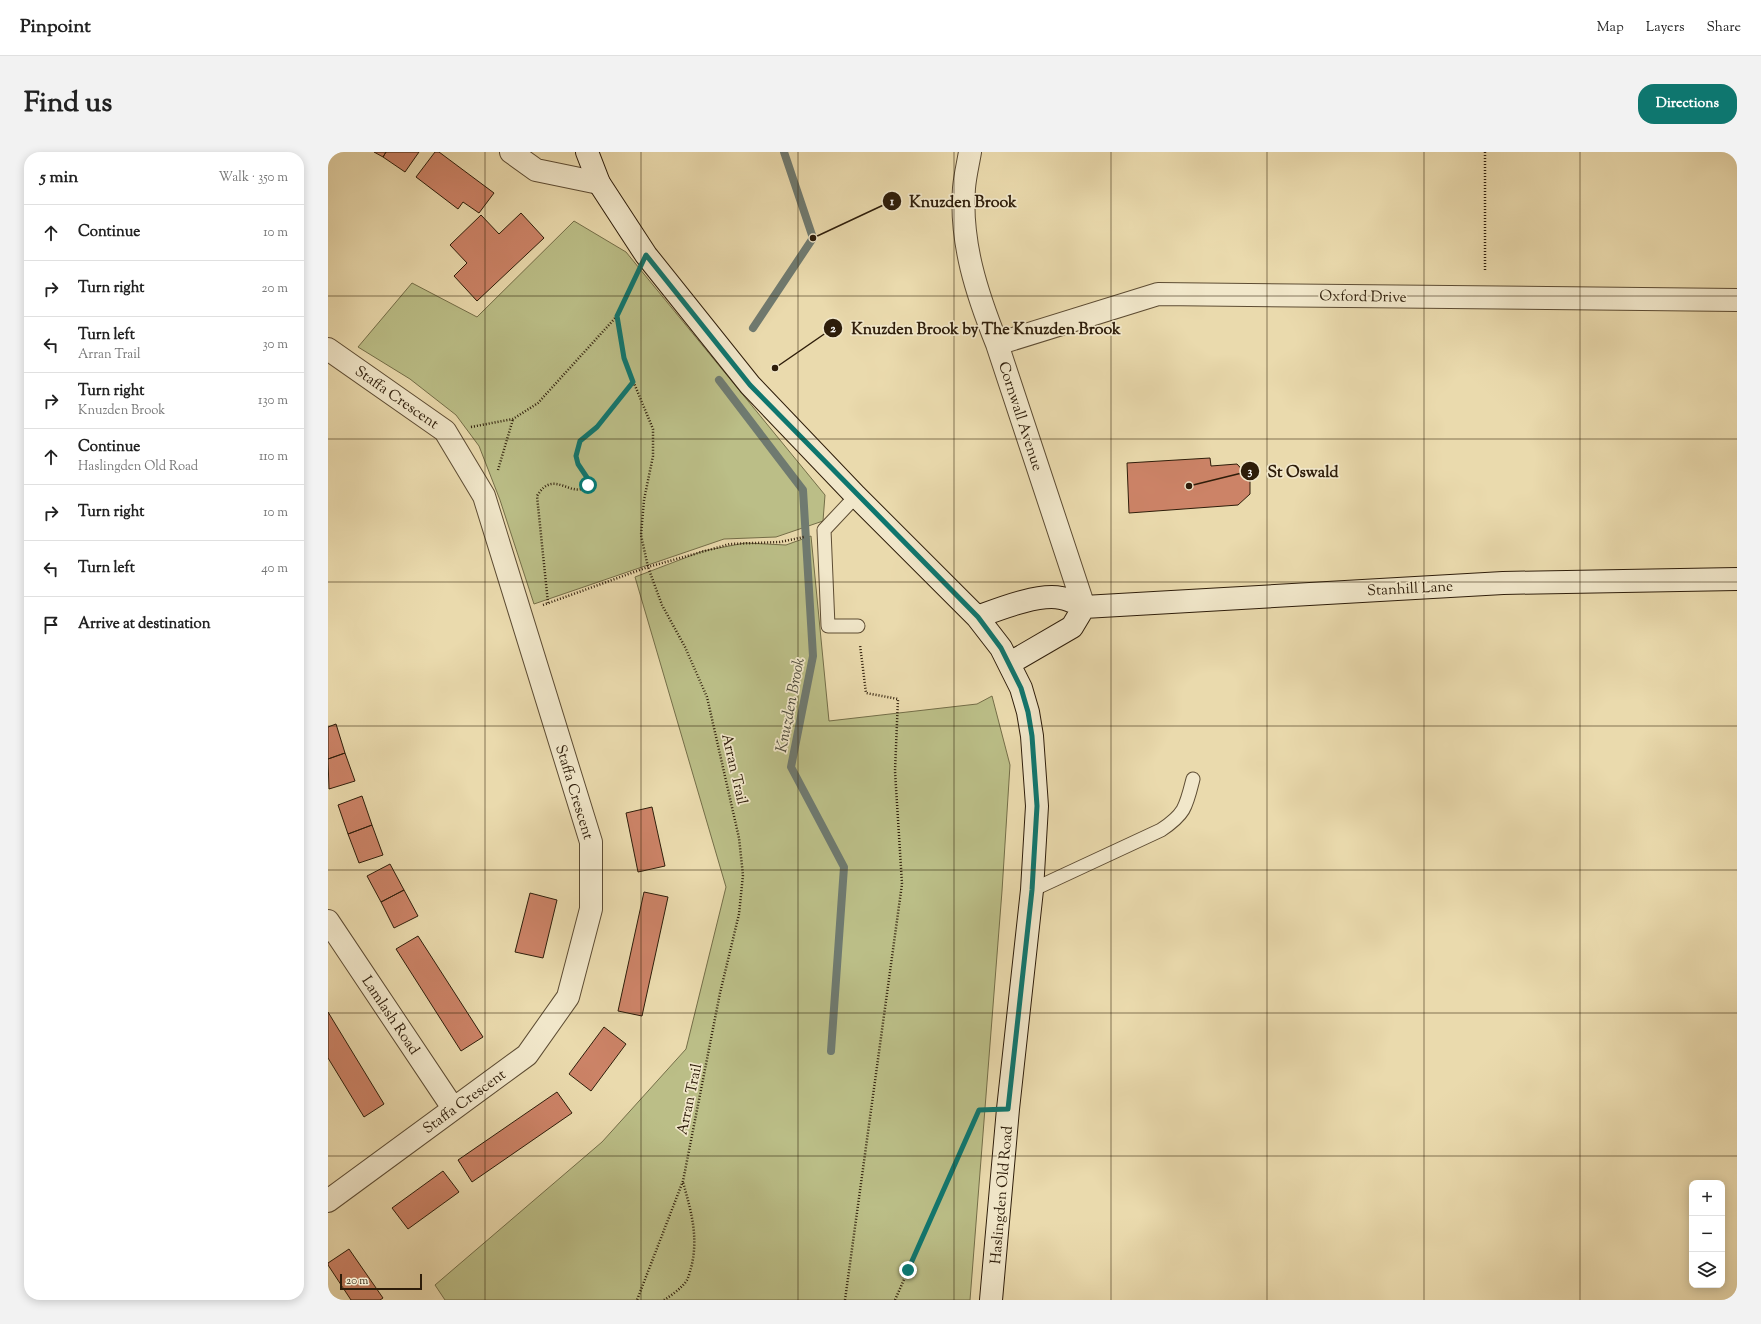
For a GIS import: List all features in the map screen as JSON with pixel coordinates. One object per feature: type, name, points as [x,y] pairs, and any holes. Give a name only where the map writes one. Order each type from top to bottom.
[{"type":"street","points":[[511,152],[536,170],[599,183]]},
{"type":"street","points":[[587,152],[599,183],[646,255],[750,385],[856,496],[978,617],[1010,663],[1072,628],[1084,607]]},
{"type":"street","name":"Cornwall Avenue","points":[[970,152],[964,189],[969,260],[980,303],[997,344],[1084,607]]},
{"type":"street","name":"Oxford Drive","points":[[997,344],[1158,294],[1737,300]]},
{"type":"street","name":"Staffa Crescent","points":[[328,349],[445,431],[484,496],[591,842],[591,908],[568,997],[527,1055],[328,1201]]},
{"type":"street","name":"Stanhill Lane","points":[[978,617],[1012,604],[1040,599],[1061,598],[1084,607],[1502,583],[1737,579]]},
{"type":"street","name":"Haslingden Old Road","points":[[991,1300],[1008,1109],[1032,890],[1037,806],[1032,736],[1028,712],[1021,688],[1010,663]]},
{"type":"street","name":"Lamlash Road","points":[[328,921],[453,1108]]},
{"type":"lane","points":[[856,496],[824,530],[828,626],[858,626]]},
{"type":"lane","points":[[1032,890],[1166,827],[1177,819],[1187,805],[1193,779]]},
{"type":"path","points":[[1485,152],[1486,297]]},
{"type":"path","points":[[445,431],[513,419],[538,403],[617,316],[646,255]]},
{"type":"path","name":"Arran Trail","points":[[617,316],[624,358],[653,429],[653,456],[644,500],[641,535],[648,567],[662,605],[685,647],[707,697],[739,838],[743,875],[739,914],[720,993],[683,1181],[638,1300]]},
{"type":"path","points":[[548,603],[537,496],[546,486],[552,484],[561,484],[577,490],[584,489],[588,485],[588,479],[578,464],[576,456],[580,441],[597,427],[633,382]]},
{"type":"path","points":[[487,507],[513,419]]},
{"type":"path","points":[[520,613],[648,567],[730,544],[788,541],[811,536]]},
{"type":"path","points":[[845,1300],[902,884],[895,771],[898,699],[866,693],[858,626]]},
{"type":"path","points":[[895,1300],[979,1110],[1008,1109]]},
{"type":"path","points":[[664,1300],[676,1292],[688,1279],[693,1259],[695,1231],[693,1217],[683,1181]]},
{"type":"green space","points":[[574,221],[626,252],[825,495],[823,521],[776,537],[724,539],[534,604],[500,500],[479,446],[456,415],[410,379],[358,347],[412,283],[477,317]]},
{"type":"green space","points":[[811,536],[829,721],[977,704],[992,696],[1010,765],[1002,891],[970,1300],[445,1300],[435,1285],[602,1142],[686,1049],[726,887],[635,577],[703,551],[745,543],[786,545]]},
{"type":"building","points":[[374,152],[386,152],[383,157]]},
{"type":"building","points":[[386,152],[419,152],[405,172],[383,157]]},
{"type":"building","points":[[435,152],[439,152],[494,193],[479,213],[463,202],[458,209],[416,177]]},
{"type":"building","points":[[521,213],[544,238],[477,301],[454,276],[467,263],[450,245],[481,215],[499,234]]},
{"type":"building","points":[[1210,458],[1211,466],[1237,464],[1250,478],[1250,494],[1238,505],[1129,513],[1127,463]]},
{"type":"building","points":[[336,724],[345,753],[328,759],[328,727]]},
{"type":"building","points":[[345,753],[355,781],[329,789],[328,759]]},
{"type":"building","points":[[362,796],[372,825],[348,834],[338,805]]},
{"type":"building","points":[[652,807],[665,866],[638,872],[626,813]]},
{"type":"building","points":[[372,825],[383,855],[359,863],[348,834]]},
{"type":"building","points":[[390,864],[404,890],[381,902],[367,876]]},
{"type":"building","points":[[404,890],[418,916],[394,928],[381,902]]},
{"type":"building","points":[[644,892],[668,897],[642,1016],[618,1011]]},
{"type":"building","points":[[530,893],[557,900],[543,958],[515,952]]},
{"type":"building","points":[[418,936],[483,1037],[461,1051],[396,949]]},
{"type":"building","points":[[328,1012],[384,1104],[364,1117],[328,1058]]},
{"type":"building","points":[[604,1027],[626,1044],[591,1091],[569,1074]]},
{"type":"building","points":[[557,1092],[572,1113],[472,1182],[458,1160]]},
{"type":"building","points":[[443,1171],[459,1192],[408,1229],[392,1208]]},
{"type":"building","points":[[349,1249],[383,1298],[380,1300],[351,1300],[328,1265],[328,1263]]},
{"type":"waterway","name":"Knuzden Brook","points":[[753,328],[813,238],[784,152]]},
{"type":"waterway","name":"Knuzden Brook","points":[[719,380],[803,490],[813,656],[791,767],[844,867],[831,1051]]},
{"type":"place","name":"Knuzden Brook","points":[[813,238]]},
{"type":"place","name":"Knuzden Brook by The Knuzden Brook","points":[[775,368]]},
{"type":"place","name":"St Oswald","points":[[1189,486]]},
{"type":"route","points":[[588,485],[588,479],[583,474],[578,464],[576,456],[577,448],[580,441],[605,419],[633,382],[624,358],[617,316],[646,255],[750,385],[856,496],[978,617],[1001,648],[1010,663],[1021,688],[1028,712],[1032,736],[1037,806],[1032,890],[1008,1109],[979,1110],[908,1270]]}]
